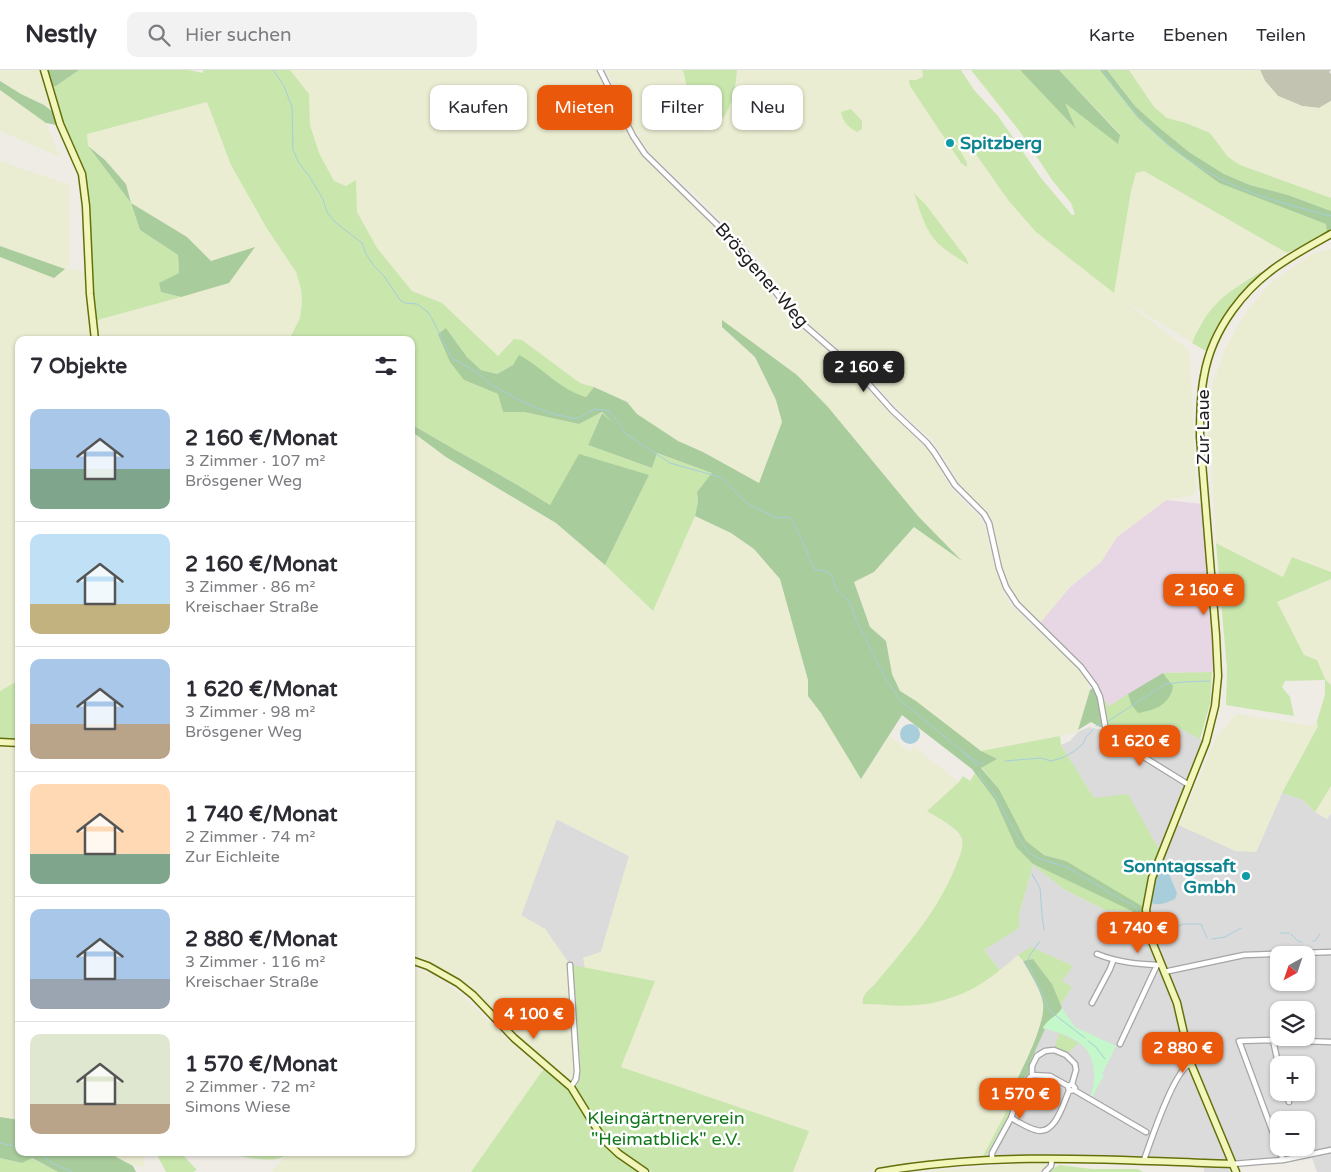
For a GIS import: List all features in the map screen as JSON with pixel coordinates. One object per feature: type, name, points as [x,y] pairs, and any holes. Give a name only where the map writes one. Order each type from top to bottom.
[{"type":"main road","points":[[44,70],[60,124],[82,174],[86,206],[90,294],[95,336]]},
{"type":"main road","name":"Zur Laue","points":[[1236,1172],[1191,1064],[1177,1003],[1150,939],[1146,910],[1152,878],[1212,722],[1218,676],[1200,437],[1200,408],[1204,375],[1209,355],[1230,313],[1251,288],[1283,262],[1331,234]]},
{"type":"main road","points":[[0,742],[15,743]]},
{"type":"main road","points":[[415,961],[428,966],[458,983],[473,995],[514,1038],[571,1087],[603,1139],[619,1154],[645,1172]]},
{"type":"main road","points":[[879,1172],[941,1163],[992,1159],[1144,1160],[1232,1164]]},
{"type":"street","name":"Brösgener Weg","points":[[600,70],[633,136],[645,154],[746,253],[798,319],[858,372],[892,410],[927,443],[955,484],[984,514],[989,522],[999,568],[1006,587],[1016,604],[1081,667],[1095,686],[1100,696],[1106,731],[1110,736],[1189,785]]},
{"type":"street","points":[[1097,954],[1129,964],[1161,967],[1244,955],[1331,952]]},
{"type":"street","points":[[1092,1003],[1110,970],[1112,960]]},
{"type":"street","points":[[570,965],[577,1071],[576,1079],[571,1087]]},
{"type":"street","points":[[1120,1044],[1161,967]]},
{"type":"street","points":[[1270,1040],[1239,1041],[1283,1160]]},
{"type":"street","points":[[1315,1041],[1331,1042]]},
{"type":"street","points":[[992,1159],[992,1153],[1011,1118],[1023,1085],[1032,1075],[1032,1066],[1037,1056],[1045,1051],[1054,1050],[1066,1055],[1075,1064],[1076,1070],[1071,1088],[1053,1125],[1044,1131],[1036,1130],[1011,1118]]},
{"type":"street","points":[[1144,1160],[1165,1102],[1184,1066],[1191,1064]]},
{"type":"street","points":[[1032,1075],[1050,1076],[1146,1132]]},
{"type":"street","points":[[1232,1164],[1283,1160],[1331,1150]]},
{"type":"street","points":[[1045,1172],[1051,1166],[1052,1159]]},
{"type":"shaded area","points":[[0,70],[39,70],[54,113],[44,105],[0,81]]},
{"type":"shaded area","points":[[290,70],[596,70],[604,85],[537,85],[537,130],[626,130],[641,154],[731,244],[785,314],[852,372],[926,448],[948,483],[980,518],[984,525],[998,576],[1008,602],[1086,679],[1090,690],[1078,732],[981,751],[900,691],[892,674],[886,641],[870,627],[854,582],[874,572],[914,527],[959,558],[918,516],[828,407],[797,375],[722,327],[755,357],[776,400],[782,422],[759,483],[703,452],[678,441],[637,414],[627,402],[594,387],[580,383],[522,340],[514,339],[498,357],[442,303],[412,291],[377,248],[357,212],[356,181],[346,186],[334,181],[319,153],[310,125],[309,94]]},
{"type":"shaded area","points":[[606,70],[683,70],[687,85],[642,85],[642,130],[676,130],[636,134],[632,125],[632,85],[613,85]]},
{"type":"shaded area","points":[[737,70],[922,70],[923,77],[916,80],[910,86],[961,163],[967,163],[956,143],[966,140],[1008,200],[1036,232],[1114,292],[1131,191],[1136,173],[1144,171],[1287,253],[1240,284],[1200,323],[1192,343],[1121,298],[1185,347],[1190,355],[1196,491],[1194,495],[1166,500],[1117,537],[1101,562],[1070,587],[1040,623],[1020,604],[1008,586],[1001,567],[991,518],[960,485],[931,439],[855,363],[805,320],[794,308],[760,260],[697,196],[653,156],[638,137],[643,134],[678,130],[722,130],[722,119],[732,99],[732,130],[803,130],[803,85],[736,85]],"holes":[[[914,194],[926,205],[938,222],[934,239],[925,223]]]},
{"type":"shaded area","points":[[1129,70],[1260,70],[1265,81],[1278,96],[1302,106],[1319,108],[1331,101],[1331,198],[1240,165],[1228,157],[1210,133],[1186,123],[1167,118],[1154,107]]},
{"type":"shaded area","points":[[1260,70],[1331,70],[1329,72],[1331,74],[1331,101],[1319,108],[1302,106],[1278,96],[1265,81]]},
{"type":"shaded area","points":[[0,90],[46,123],[60,157],[0,131]]},
{"type":"shaded area","points":[[207,102],[231,165],[266,227],[296,272],[301,289],[300,318],[291,336],[15,336],[15,682],[0,691],[0,257],[54,278],[64,269],[0,246],[0,161],[69,185],[70,263],[65,269],[81,270],[85,274],[94,321],[229,283],[253,248],[211,262],[187,237],[131,203],[126,184],[105,160],[88,146],[87,133]]},
{"type":"shaded area","points":[[1331,249],[1331,572],[1292,557],[1283,577],[1216,543],[1213,456],[1208,439],[1208,408],[1214,379],[1226,347],[1246,312],[1270,284],[1312,254]]},
{"type":"shaded area","points":[[415,434],[446,457],[556,523],[605,565],[652,611],[695,516],[731,533],[754,549],[780,579],[808,680],[808,696],[821,713],[862,778],[889,736],[910,752],[914,747],[959,782],[927,811],[952,827],[962,838],[962,850],[945,892],[919,930],[865,994],[863,1004],[917,1005],[946,1000],[990,979],[1018,955],[1033,978],[1044,1004],[1042,1019],[1005,1114],[983,1156],[931,1161],[865,1172],[793,1172],[809,1131],[620,1067],[655,981],[585,968],[583,958],[601,952],[629,856],[557,819],[521,915],[545,929],[570,965],[577,1071],[571,1087],[514,1038],[458,983],[415,962]]},
{"type":"shaded area","points":[[1166,500],[1203,504],[1210,583],[1214,672],[1163,673],[1109,707],[1081,667],[1038,625],[1070,587],[1101,562],[1117,537]]},
{"type":"shaded area","points":[[1331,579],[1331,685],[1325,679],[1317,660],[1304,655],[1276,602]]},
{"type":"shaded area","points":[[1236,714],[1312,726],[1317,721],[1318,726],[1282,793],[1256,852],[1235,851],[1179,825],[1216,738]]},
{"type":"shaded area","points":[[1171,724],[1204,741],[1173,822],[1191,831],[1256,852],[1282,793],[1303,800],[1315,812],[1327,819],[1331,813],[1331,1172],[1317,1172],[1311,1156],[1315,1156],[1315,1111],[1270,1111],[1270,1156],[1290,1156],[1234,1160],[1229,1170],[1230,1172],[1204,1172],[1203,1158],[1070,1155],[986,1156],[1008,1116],[1020,1082],[1028,1074],[1030,1062],[1044,1029],[1071,987],[1061,982],[1031,947],[1000,970],[984,950],[1018,928],[1019,915],[1033,864],[1065,890],[1105,910],[1133,911],[1138,931],[1150,932],[1128,795],[1094,799],[1061,745],[1070,741],[1078,732],[1089,727],[1106,731],[1115,739]]},
{"type":"shaded area","points":[[0,745],[15,746],[15,1119],[0,1117]]},
{"type":"shaded area","points":[[1331,786],[1331,813],[1327,819],[1315,812]]},
{"type":"shaded area","points":[[556,819],[629,856],[601,952],[584,958],[585,968],[570,965],[545,929],[521,916]]},
{"type":"shaded area","points":[[415,970],[426,972],[438,978],[459,993],[526,1056],[544,1069],[471,1172],[272,1172],[284,1157],[274,1160],[245,1156],[415,1156]]},
{"type":"shaded area","points":[[115,1156],[143,1156],[145,1167],[133,1166]]},
{"type":"shaded area","points":[[1044,1162],[1046,1167],[1040,1172],[918,1172]]},
{"type":"green space","points":[[44,70],[79,70],[56,86],[48,87]]},
{"type":"green space","points":[[79,70],[189,70],[203,73],[203,70],[290,70],[309,94],[310,125],[319,153],[334,181],[346,186],[356,180],[357,212],[377,248],[412,291],[442,303],[498,356],[514,339],[522,340],[580,383],[594,387],[586,397],[573,394],[559,384],[513,365],[497,374],[481,370],[467,357],[446,328],[464,380],[498,394],[503,412],[524,412],[579,424],[602,412],[588,445],[652,468],[656,453],[713,473],[697,492],[698,502],[695,516],[653,611],[605,565],[649,475],[550,505],[415,426],[415,336],[291,336],[300,318],[302,302],[301,289],[296,272],[266,227],[231,165],[207,102],[87,134],[88,146],[131,203],[140,230],[178,255],[179,273],[161,292],[181,297],[94,321],[82,174],[48,87],[56,86]]},
{"type":"green space","points":[[683,70],[737,70],[735,85],[732,85],[732,99],[722,119],[722,85],[686,85]]},
{"type":"green space","points":[[922,70],[961,70],[974,90],[998,116],[1041,178],[1072,215],[1075,214],[1071,203],[1052,180],[1021,133],[971,70],[1020,70],[1075,127],[1064,102],[1120,134],[1059,70],[1100,70],[1138,118],[1170,147],[1219,183],[1327,224],[1327,232],[1320,238],[1287,253],[1144,171],[1136,173],[1131,191],[1114,293],[1036,232],[1008,200],[966,140],[956,143],[967,163],[967,167],[961,163],[910,86],[909,80],[923,77]]},
{"type":"green space","points":[[1020,70],[1059,70],[1120,135],[1118,144],[1065,103],[1076,129]]},
{"type":"green space","points":[[1100,70],[1107,70],[1135,106],[1189,152],[1224,174],[1250,185],[1288,195],[1331,211],[1331,230],[1327,232],[1326,224],[1219,183],[1170,147],[1138,118]]},
{"type":"green space","points":[[1107,70],[1129,70],[1154,107],[1167,118],[1186,123],[1210,133],[1228,157],[1240,165],[1331,198],[1331,211],[1288,195],[1250,185],[1224,174],[1189,152],[1135,106]]},
{"type":"green space","points":[[0,81],[44,105],[54,113],[57,125],[46,123],[0,90]]},
{"type":"green space","points":[[851,109],[862,121],[862,129],[857,132],[846,124],[842,116],[841,112]]},
{"type":"green space","points":[[88,146],[105,160],[126,184],[131,203]]},
{"type":"green space","points":[[914,193],[926,205],[966,258],[969,265],[946,250],[930,234]]},
{"type":"green space","points":[[131,203],[187,237],[211,261],[255,247],[229,283],[181,297],[161,292],[159,283],[179,273],[178,255],[140,230]]},
{"type":"green space","points":[[0,246],[65,269],[54,278],[0,257]]},
{"type":"green space","points":[[1262,271],[1229,307],[1215,329],[1206,351],[1192,343],[1198,329],[1212,308],[1238,286]]},
{"type":"green space","points":[[722,320],[797,375],[828,407],[918,516],[962,561],[914,527],[874,572],[854,582],[870,627],[886,641],[892,674],[900,691],[981,751],[997,759],[981,768],[999,789],[1026,841],[1044,855],[1066,861],[1145,908],[1146,932],[1138,931],[1132,911],[1033,864],[1016,847],[995,800],[972,769],[902,715],[861,779],[821,713],[808,696],[808,680],[780,579],[754,549],[731,533],[695,516],[698,502],[697,492],[712,473],[657,453],[652,468],[588,445],[602,413],[612,422],[602,412],[579,424],[524,412],[503,412],[498,394],[464,380],[450,362],[438,334],[446,328],[467,357],[481,370],[497,374],[513,365],[519,355],[559,384],[577,394],[586,397],[594,387],[627,402],[637,414],[678,441],[703,452],[759,483],[782,422],[776,400],[755,357],[722,327]]},
{"type":"green space","points":[[415,426],[550,505],[579,454],[649,475],[605,565],[556,523],[446,457],[415,434]]},
{"type":"green space","points":[[1216,543],[1283,577],[1292,557],[1331,572],[1331,579],[1277,602],[1304,655],[1317,660],[1325,679],[1331,685],[1331,786],[1315,812],[1303,800],[1282,793],[1318,726],[1317,721],[1325,695],[1325,680],[1285,681],[1282,687],[1290,697],[1294,716],[1226,705],[1227,669]]},
{"type":"green space","points":[[1212,672],[1210,704],[1200,739],[1171,724],[1149,759],[1115,739],[1109,731],[1102,697],[1109,706],[1128,694],[1131,704],[1173,686],[1163,673]]},
{"type":"green space","points":[[1163,673],[1173,686],[1169,698],[1161,706],[1138,713],[1131,704],[1128,694]]},
{"type":"green space","points":[[15,682],[15,741],[0,740],[0,691]]},
{"type":"green space","points":[[1094,687],[1100,700],[1104,726],[1100,727],[1091,722],[1078,730],[1090,690]]},
{"type":"green space","points":[[1060,736],[1061,745],[1094,798],[1128,794],[1161,853],[1146,910],[1066,861],[1044,855],[1026,841],[999,789],[981,767],[996,759],[981,751]]},
{"type":"green space","points":[[975,773],[995,800],[1016,847],[1033,864],[1133,911],[1105,910],[1065,890],[1033,865],[1019,915],[1019,928],[984,950],[1000,970],[962,994],[928,1004],[896,1006],[863,1004],[863,998],[866,993],[930,915],[947,885],[960,854],[962,839],[957,831],[927,811],[959,782],[963,776],[970,781]]},
{"type":"green space","points":[[1031,947],[1073,966],[1062,981],[1072,987],[1060,1006],[1052,984],[1033,959],[1023,961],[1018,955]]},
{"type":"green space","points":[[1033,959],[1052,984],[1062,1008],[1043,1028],[1045,1029],[1030,1062],[1028,1074],[1020,1082],[1017,1080],[1034,1042],[1043,1011],[1040,993],[1023,961]]},
{"type":"green space","name":"Kleingärtnerverein \"Heimatblick\" e.V.","points":[[572,965],[655,981],[621,1067],[809,1131],[793,1172],[652,1172],[623,1152],[607,1137],[576,1087],[580,1063]]},
{"type":"green space","points":[[1062,1008],[1075,1027],[1116,1046],[1092,1098],[1090,1097],[1094,1084],[1094,1069],[1087,1050],[1063,1034],[1043,1028]]},
{"type":"green space","points":[[1059,1033],[1079,1043],[1066,1054],[1054,1049]]},
{"type":"green space","points":[[545,1067],[568,1088],[601,1142],[617,1157],[639,1172],[471,1172]]},
{"type":"green space","points":[[1017,1080],[1020,1082],[1008,1116],[986,1156],[983,1156],[1005,1114]]},
{"type":"green space","points":[[0,1117],[15,1119],[15,1156],[115,1156],[133,1166],[136,1172],[58,1172],[32,1158],[22,1163],[0,1158]]},
{"type":"green space","points":[[158,1156],[184,1156],[197,1170],[193,1172],[166,1172]]},
{"type":"green space","points":[[240,1156],[284,1156],[268,1160]]},
{"type":"green space","points":[[0,1158],[22,1163],[31,1158],[58,1172],[0,1172]]},
{"type":"green space","points":[[1059,1165],[1092,1169],[1138,1169],[1143,1172],[1049,1172]]},
{"type":"water","points":[[910,724],[917,727],[920,734],[917,741],[910,744],[903,741],[900,734],[903,727]]},
{"type":"water","points":[[1162,864],[1166,867],[1177,893],[1175,899],[1163,904],[1154,904],[1151,903],[1153,886]]},
{"type":"waterway","points":[[273,70],[284,86],[292,107],[293,150],[299,163],[323,199],[327,212],[335,222],[362,243],[366,254],[400,300],[405,303],[417,304],[429,313],[452,358],[478,373],[490,384],[521,401],[549,413],[576,419],[595,409],[610,411],[626,434],[670,463],[723,478],[742,499],[752,506],[777,518],[789,517],[815,570],[822,570],[831,574],[837,591],[849,601],[887,681],[901,701],[961,750],[977,766]]},
{"type":"waterway","points":[[1103,70],[1145,124],[1162,140],[1200,167],[1240,188],[1285,204],[1331,216]]},
{"type":"waterway","points":[[1107,722],[1165,684],[1210,681]]},
{"type":"waterway","points":[[1096,726],[1102,724]]},
{"type":"waterway","points":[[1005,761],[1041,758],[1051,761],[1062,758],[1083,744],[1086,737],[1093,730]]},
{"type":"waterway","points":[[963,752],[980,764],[984,763]]},
{"type":"waterway","points":[[979,772],[982,780],[995,795],[1029,853],[1040,859],[1067,867],[1132,904],[1137,910],[1140,925],[1143,928]]},
{"type":"waterway","points":[[1032,874],[1040,888],[1044,930]]},
{"type":"waterway","points":[[1152,929],[1173,924],[1178,926],[1183,924],[1201,924],[1207,938]]},
{"type":"waterway","points":[[1212,939],[1225,937],[1241,928]]},
{"type":"waterway","points":[[1280,933],[1289,933]]},
{"type":"waterway","points":[[1291,934],[1298,941],[1302,942]]},
{"type":"waterway","points":[[1313,941],[1320,934]]},
{"type":"waterway","points":[[1040,941],[1027,962],[1050,1011],[1085,1038]]},
{"type":"waterway","points":[[1088,1041],[1095,1046],[1105,1059]]},
{"type":"waterway","points":[[0,1143],[15,1146]]},
{"type":"waterway","points":[[43,1156],[54,1164],[72,1172]]},
{"type":"place","name":"Spitzberg","points":[[950,143]]},
{"type":"place","name":"Sonntagssaft Gmbh","points":[[1246,876]]}]
